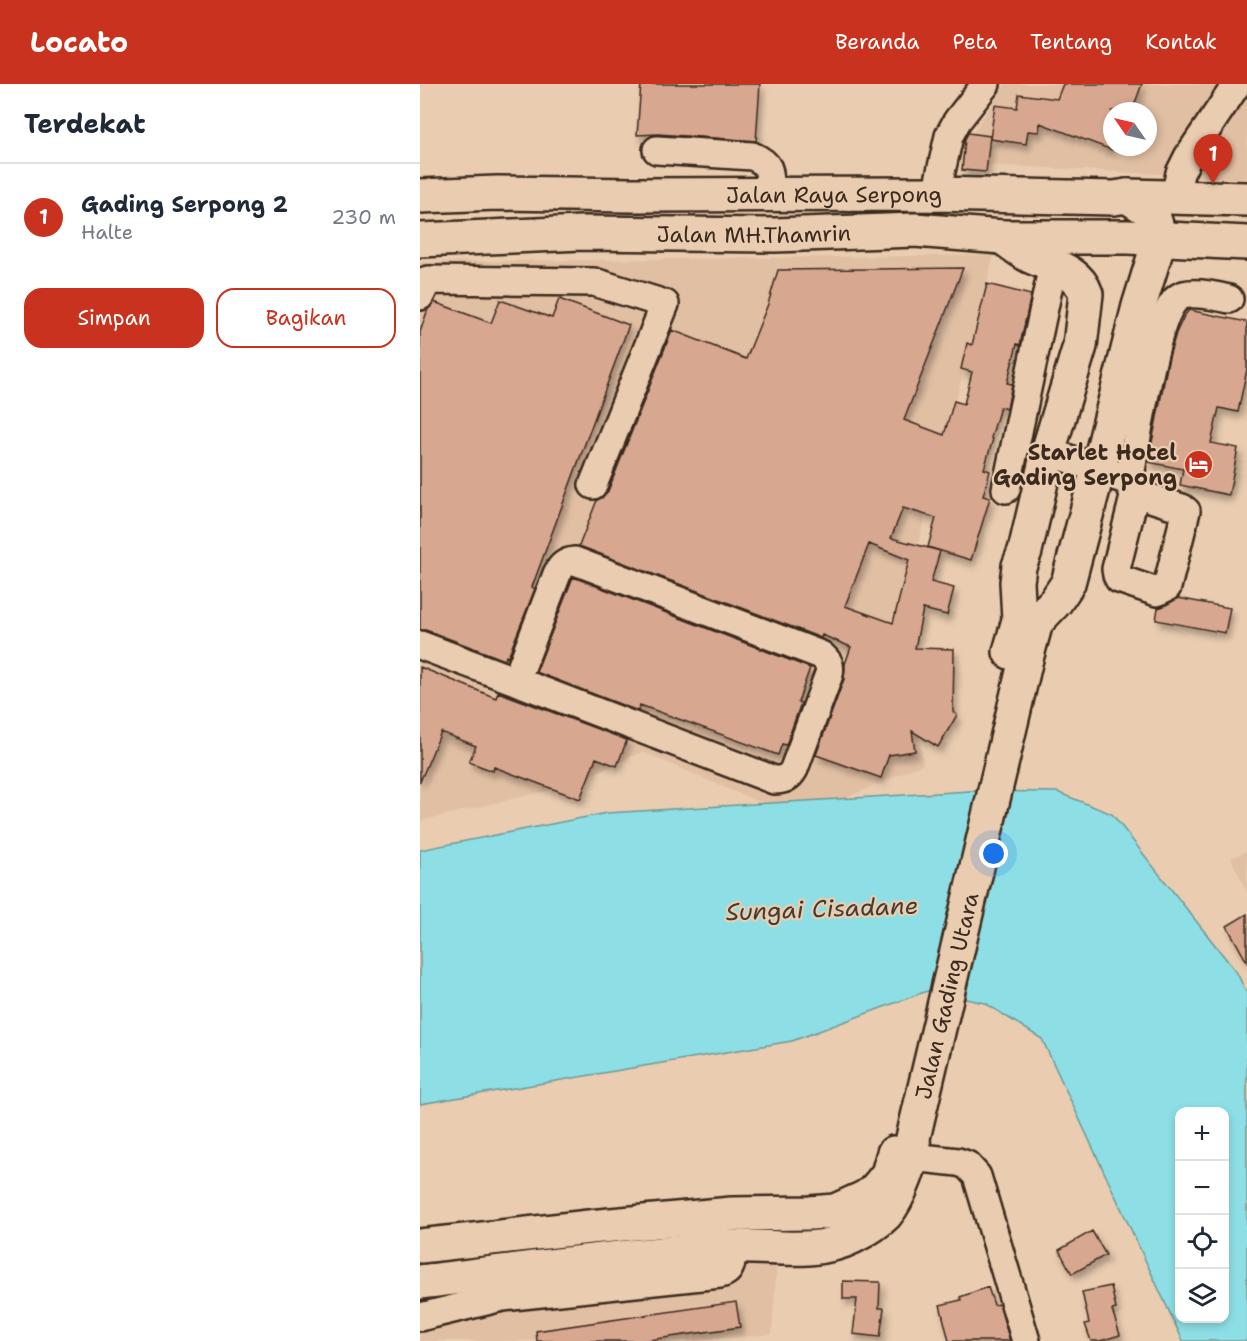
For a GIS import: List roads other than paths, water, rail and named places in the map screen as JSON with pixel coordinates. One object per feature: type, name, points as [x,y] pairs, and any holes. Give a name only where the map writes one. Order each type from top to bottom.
[{"type":"main road","name":"Jalan Raya Serpong","points":[[420,196],[936,194],[1247,199]]},
{"type":"main road","points":[[1127,196],[1147,209],[1155,218],[1160,238],[1247,243]]},
{"type":"main road","name":"Jalan MH.Thamrin","points":[[420,240],[582,233],[775,235],[915,230],[1002,237],[1160,238]]},
{"type":"main road","name":"Jalan Gading Utara","points":[[420,1282],[731,1247],[811,1249],[828,1246],[852,1237],[872,1225],[886,1214],[900,1192],[908,1140],[1017,658],[1019,567],[1025,551],[1048,452],[1080,346],[1086,301],[1084,287],[1071,274],[1030,255],[1002,237]]},
{"type":"main road","name":"Jalan Gading Utara","points":[[1017,658],[1036,622],[1056,601],[1068,583],[1115,479],[1139,306],[1160,238]]},
{"type":"main road","name":"Jalan Gading Utara","points":[[420,1246],[721,1215],[810,1214],[835,1211],[872,1193],[888,1174],[894,1154],[908,1140]]},
{"type":"main road","points":[[810,1214],[811,1249]]},
{"type":"street","points":[[936,194],[949,136],[957,121],[986,84]]},
{"type":"street","points":[[1175,197],[1180,173],[1188,157],[1238,84]]},
{"type":"street","points":[[657,150],[752,156],[762,160],[769,169],[769,195]]},
{"type":"street","points":[[1006,489],[1053,265]]},
{"type":"street","points":[[420,296],[428,280],[594,282],[665,304],[593,485]]},
{"type":"street","points":[[1048,452],[1115,479],[1144,401],[1154,351],[1170,305],[1179,296],[1187,294],[1229,299]]},
{"type":"street","points":[[420,645],[774,780],[781,780],[791,775],[794,769],[830,666],[821,655],[575,561],[563,564],[557,574],[516,681]]},
{"type":"street","points":[[908,1140],[967,1165],[977,1176],[1026,1341]]},
{"type":"street","points":[[420,1317],[503,1297],[726,1273],[731,1267],[731,1247]]},
{"type":"water","name":"Sungai Cisadane","points":[[970,791],[1057,792],[1112,814],[1237,973],[1247,994],[1247,1341],[1183,1341],[1042,1039],[985,1003],[927,991],[792,1041],[420,1104],[420,850],[607,813]]},
{"type":"place","name":"Gading Serpong 2","points":[[1213,184]]},
{"type":"place","name":"Starlet Hotel Gading Serpong","points":[[1198,465]]}]
